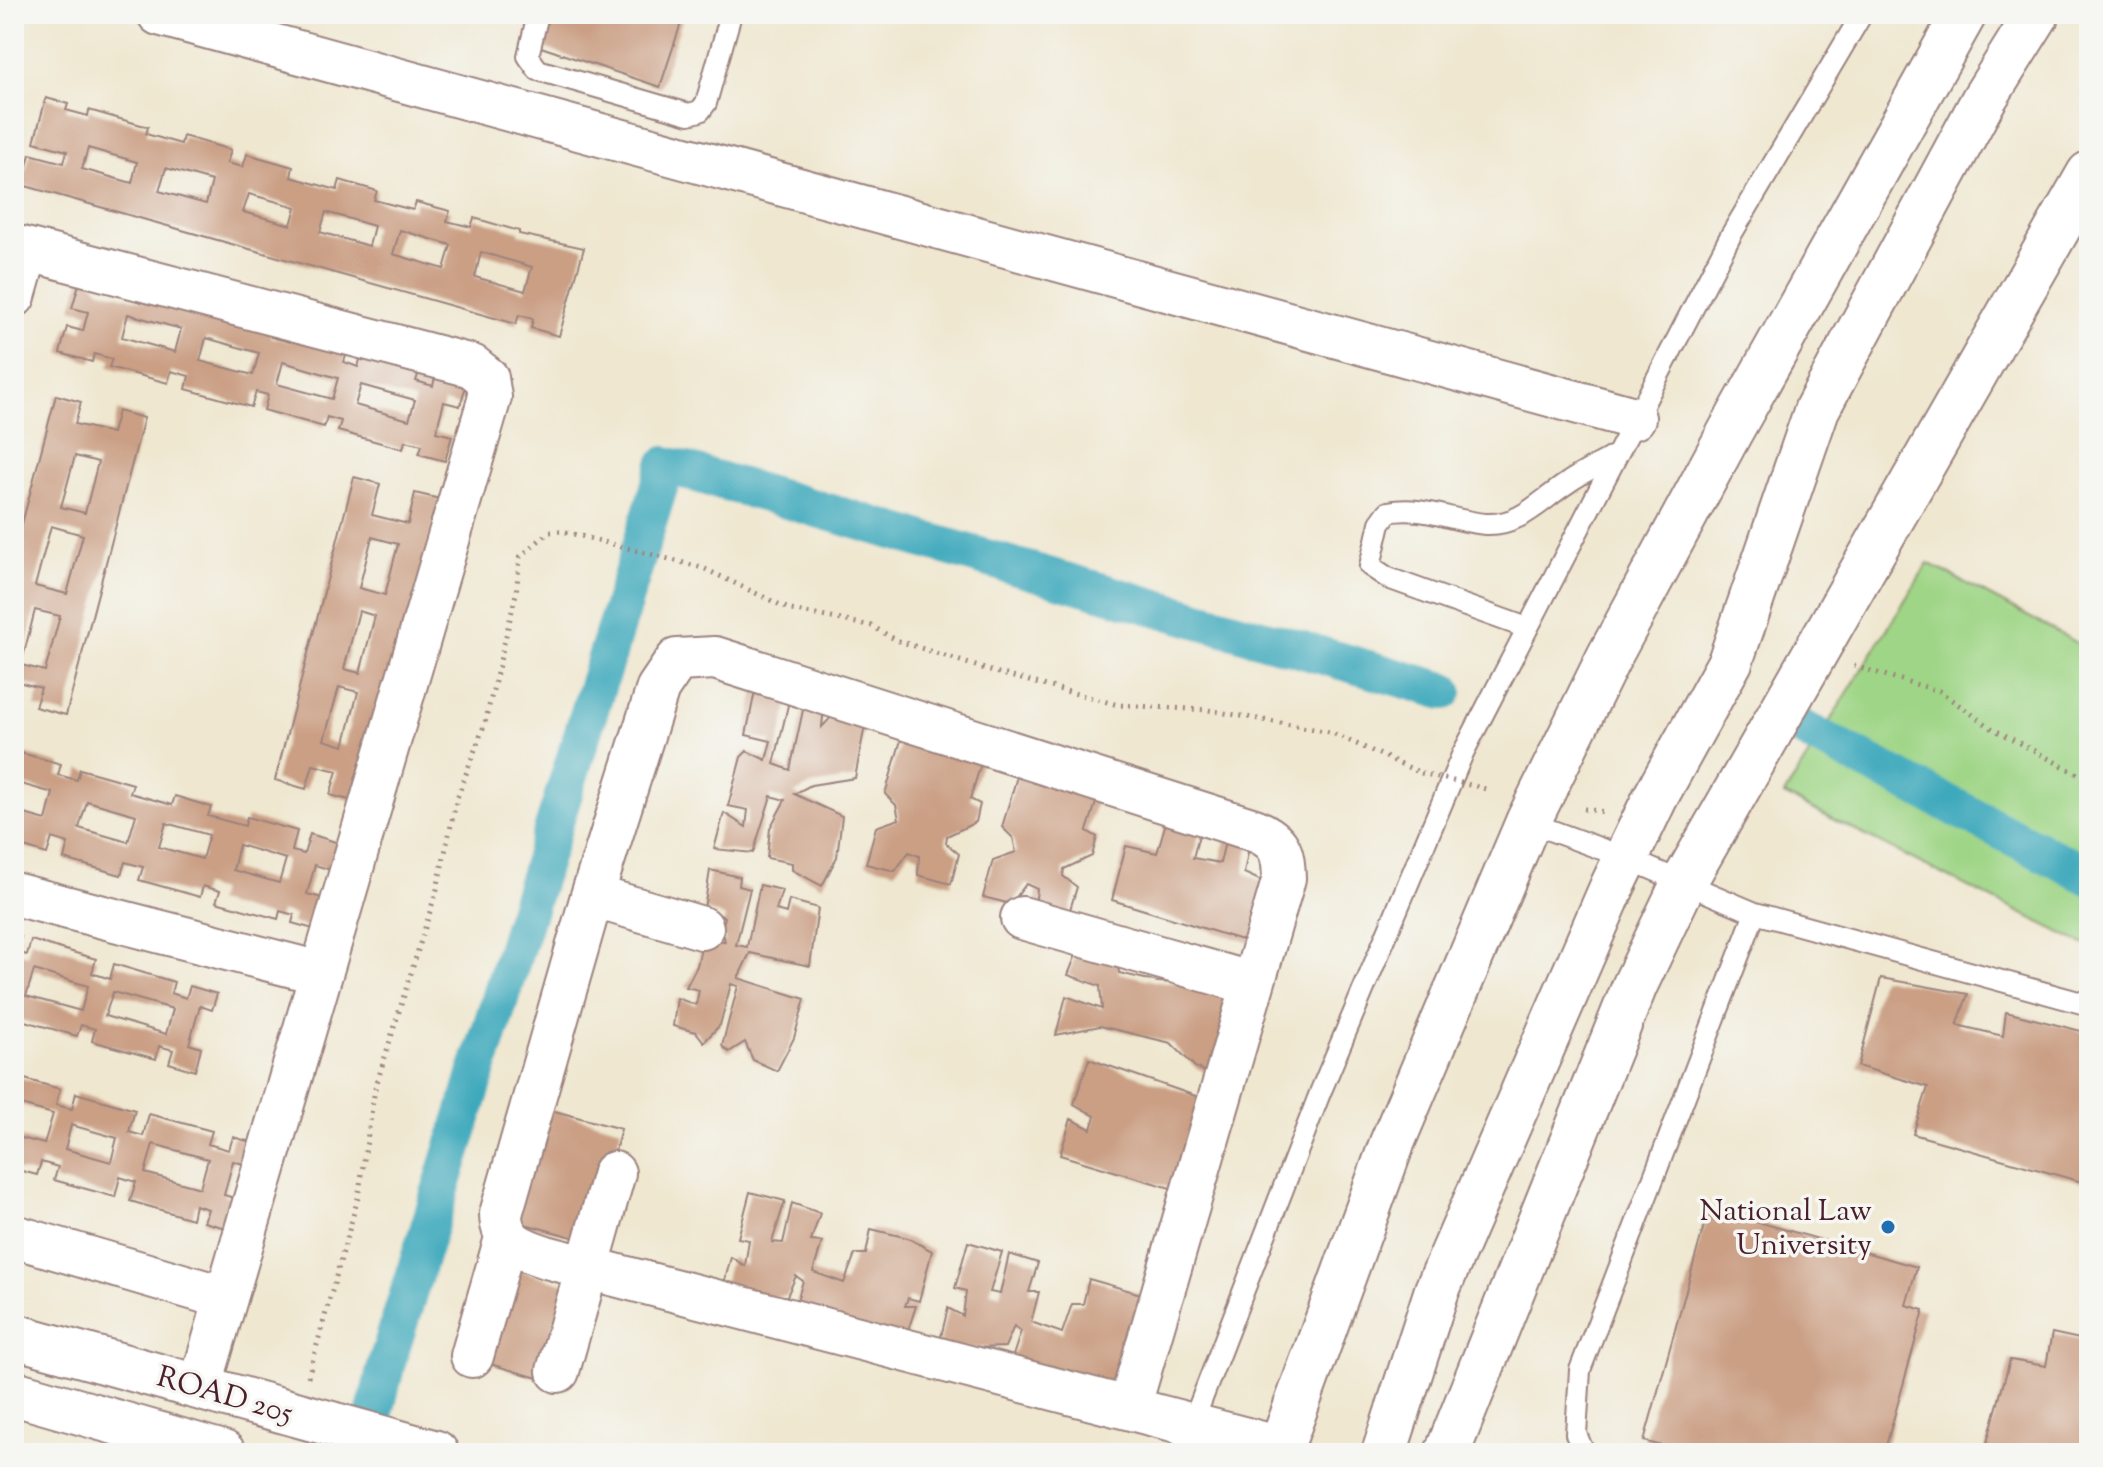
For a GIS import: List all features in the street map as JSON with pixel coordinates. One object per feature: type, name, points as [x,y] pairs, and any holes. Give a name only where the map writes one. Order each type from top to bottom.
[{"type":"main road","points":[[1280,1451],[1392,1143],[1528,822],[1609,657],[1716,458],[1964,14]]},
{"type":"main road","points":[[1384,1453],[1437,1290],[1626,858],[1730,662],[1817,409],[1984,99],[2037,14]]},
{"type":"main road","points":[[1447,1453],[1635,985],[1683,884],[2089,174]]},
{"type":"main road","name":"ROAD 205","points":[[14,1336],[436,1453]]},
{"type":"main road","name":"ROAD 205","points":[[14,1393],[223,1453]]},
{"type":"street","points":[[159,14],[1634,418]]},
{"type":"street","points":[[14,296],[20,248],[472,366],[487,378],[490,397],[485,422],[200,1387]]},
{"type":"street","points":[[472,1356],[506,1238],[501,1214],[592,896],[658,688],[677,660],[715,658],[1272,838],[1283,851],[1284,878],[1129,1408]]},
{"type":"street","points":[[14,894],[320,973]]},
{"type":"street","points":[[592,896],[702,928]]},
{"type":"street","points":[[1022,918],[1253,984]]},
{"type":"street","points":[[558,1371],[614,1173]]},
{"type":"street","points":[[14,1236],[226,1298]]},
{"type":"street","points":[[506,1238],[517,1247],[588,1269],[1129,1408],[1186,1440],[1280,1451]]},
{"type":"lane","points":[[538,14],[528,56],[538,70],[689,114],[700,111],[706,103],[731,14]]},
{"type":"lane","points":[[1186,1440],[1320,1093],[1463,753],[1731,235],[1862,14]]},
{"type":"lane","points":[[1527,628],[1388,578],[1370,566],[1380,523],[1388,512],[1408,508],[1488,524],[1513,521],[1614,456]]},
{"type":"lane","points":[[1528,822],[1626,858],[1755,913],[2089,1005]]},
{"type":"lane","points":[[1584,1453],[1576,1434],[1580,1370],[1755,913]]},
{"type":"path","points":[[310,1418],[358,1198],[375,1089],[437,889],[457,798],[485,723],[516,594],[520,557],[549,532],[562,531],[703,568],[791,610],[872,626],[896,640],[991,671],[1118,705],[1208,710],[1330,732],[1421,773],[1490,790]]},
{"type":"green space","points":[[1928,563],[2089,649],[2089,947],[1784,795]]},
{"type":"building","points":[[549,14],[684,14],[660,87],[538,46]]},
{"type":"building","points":[[46,98],[68,104],[66,110],[88,116],[89,110],[148,127],[146,134],[181,144],[183,136],[231,150],[227,163],[243,167],[247,154],[293,167],[291,177],[337,190],[340,180],[377,191],[374,200],[413,210],[416,202],[450,211],[447,221],[471,227],[474,218],[519,231],[519,234],[584,248],[559,336],[531,328],[533,319],[519,315],[516,324],[22,185],[30,154],[64,163],[67,151],[34,142]],"holes":[[[88,148],[137,162],[132,183],[82,169]],[[166,168],[212,181],[206,204],[159,191]],[[249,194],[296,207],[291,225],[243,212]],[[326,212],[374,226],[369,246],[320,232]],[[400,230],[451,245],[444,269],[393,254]],[[481,252],[532,267],[525,291],[475,277]]]},
{"type":"building","points":[[82,274],[101,290],[145,302],[147,293],[275,319],[271,337],[290,342],[292,333],[348,349],[344,362],[358,367],[362,352],[420,369],[416,381],[433,386],[436,373],[467,382],[460,406],[444,402],[436,432],[452,436],[445,461],[419,454],[422,445],[405,441],[403,449],[338,431],[341,421],[327,417],[324,427],[264,410],[268,395],[256,392],[251,407],[186,389],[189,376],[171,371],[168,383],[109,367],[112,359],[94,354],[92,362],[60,353],[67,327],[83,331],[88,312],[72,308]],"holes":[[[128,314],[181,329],[175,352],[122,337]],[[206,338],[259,353],[253,375],[200,361]],[[283,362],[338,378],[332,399],[277,384]],[[361,385],[415,400],[409,420],[355,405]]]},
{"type":"building","points":[[56,395],[81,402],[75,424],[112,433],[118,411],[144,418],[66,715],[35,707],[41,688],[14,681],[14,554]],"holes":[[[75,456],[98,462],[85,513],[61,507]],[[51,526],[83,535],[67,594],[35,586]],[[35,610],[60,616],[45,671],[21,665]]]},
{"type":"building","points":[[354,477],[380,484],[372,515],[408,524],[415,493],[440,499],[361,803],[330,795],[337,771],[313,765],[306,789],[275,780]],"holes":[[[372,537],[398,544],[385,595],[359,588]],[[359,611],[375,616],[360,673],[344,669]],[[339,687],[358,692],[344,746],[324,740]]]},
{"type":"building","points":[[755,691],[789,701],[774,764],[790,770],[805,701],[824,706],[822,727],[836,712],[866,720],[855,778],[811,785],[794,794],[842,816],[837,857],[822,886],[792,870],[792,863],[767,858],[770,828],[785,800],[771,796],[753,853],[714,849],[724,813],[746,827],[748,810],[728,806],[741,757],[747,751],[766,760],[771,741],[746,735]]},
{"type":"building","points":[[904,730],[984,754],[970,799],[980,804],[976,822],[947,836],[946,843],[959,854],[951,884],[918,875],[919,856],[909,852],[895,871],[866,864],[876,827],[899,819],[896,805],[885,794]]},
{"type":"building","points":[[14,751],[61,764],[58,775],[77,780],[80,769],[133,784],[130,793],[172,805],[175,796],[211,807],[208,816],[245,826],[247,817],[297,831],[292,851],[304,854],[310,834],[342,844],[334,871],[315,865],[307,894],[326,899],[317,930],[292,923],[294,915],[280,911],[278,919],[216,902],[220,891],[203,886],[200,897],[139,880],[143,867],[125,862],[121,875],[64,859],[68,843],[52,838],[47,854],[14,844],[14,811],[46,820],[53,793],[14,782]],"holes":[[[87,801],[136,815],[128,842],[79,828]],[[166,823],[209,835],[202,859],[159,847]],[[239,845],[286,859],[279,883],[233,870]]]},
{"type":"building","points":[[1021,763],[1101,787],[1087,831],[1097,837],[1092,856],[1064,869],[1063,876],[1077,887],[1068,916],[1035,907],[1037,889],[1026,884],[1011,904],[983,897],[993,860],[1016,852],[1013,838],[1002,827]]},
{"type":"building","points":[[1169,812],[1202,823],[1193,858],[1220,863],[1228,829],[1251,837],[1244,873],[1270,885],[1251,943],[1112,900],[1126,846],[1157,853]]},
{"type":"building","points":[[710,870],[740,877],[739,886],[750,889],[736,945],[747,947],[760,885],[782,890],[776,910],[786,913],[789,900],[818,908],[810,966],[750,953],[738,978],[805,999],[794,1038],[777,1071],[753,1060],[745,1042],[729,1052],[722,1046],[738,986],[731,984],[720,1025],[704,1042],[696,1032],[673,1026],[677,998],[696,1005],[699,990],[686,987],[697,966],[704,934],[725,942],[722,928],[725,917],[704,909]]},
{"type":"building","points":[[14,935],[21,937],[16,952],[27,955],[31,940],[96,959],[92,973],[110,979],[114,964],[174,982],[171,993],[186,998],[190,986],[217,994],[212,1010],[200,1006],[189,1044],[201,1048],[195,1071],[169,1063],[173,1050],[159,1046],[156,1059],[92,1041],[95,1029],[81,1025],[77,1036],[14,1018]],"holes":[[[34,970],[88,986],[81,1011],[26,996]],[[113,992],[173,1009],[166,1034],[105,1016]]]},
{"type":"building","points":[[1082,940],[1116,953],[1119,973],[1158,982],[1250,987],[1224,1081],[1195,1067],[1171,1043],[1100,1026],[1056,1035],[1066,996],[1102,1009],[1100,986],[1068,975]]},
{"type":"building","points":[[1881,978],[1968,994],[1957,1025],[2003,1036],[2006,1012],[2089,1033],[2089,1184],[1913,1134],[1928,1087],[1858,1066]]},
{"type":"building","points":[[1089,1059],[1204,1099],[1177,1190],[1060,1155],[1071,1119],[1091,1129],[1095,1116],[1074,1104]]},
{"type":"building","points":[[14,1076],[60,1089],[56,1105],[72,1109],[76,1093],[135,1110],[129,1132],[143,1136],[149,1114],[212,1131],[208,1144],[229,1150],[233,1137],[254,1143],[247,1165],[233,1161],[224,1195],[238,1199],[229,1229],[204,1222],[208,1209],[195,1205],[192,1219],[130,1201],[136,1182],[120,1177],[115,1197],[54,1180],[58,1167],[41,1162],[37,1175],[14,1169],[14,1136],[44,1144],[53,1114],[14,1103]],"holes":[[[71,1125],[117,1138],[111,1162],[65,1149]],[[153,1144],[208,1159],[200,1188],[145,1173]]]},
{"type":"building","points":[[540,1107],[621,1129],[591,1242],[510,1220]]},
{"type":"building","points":[[750,1192],[785,1201],[772,1242],[783,1243],[792,1203],[820,1213],[811,1241],[822,1242],[813,1272],[844,1283],[855,1254],[866,1254],[871,1229],[908,1238],[932,1251],[919,1301],[908,1298],[905,1306],[916,1306],[902,1349],[793,1314],[803,1281],[796,1276],[787,1296],[720,1299],[731,1257],[745,1266],[749,1240],[738,1238]]},
{"type":"building","points":[[1709,1208],[1917,1267],[1906,1305],[1924,1310],[1884,1453],[1687,1453],[1644,1441]]},
{"type":"building","points":[[968,1242],[1002,1252],[990,1292],[1000,1294],[1009,1254],[1038,1263],[1029,1292],[1039,1292],[1031,1322],[1062,1333],[1072,1304],[1083,1304],[1089,1279],[1141,1294],[1120,1399],[1010,1365],[1021,1331],[1014,1326],[1005,1347],[938,1349],[948,1308],[963,1316],[966,1291],[955,1288]]},
{"type":"building","points":[[508,1267],[569,1285],[541,1379],[480,1361]]},
{"type":"building","points":[[2052,1333],[2089,1341],[2089,1453],[1984,1453],[2010,1360],[2046,1366]]},
{"type":"waterway","points":[[365,1453],[387,1362],[666,465],[1444,691]]},
{"type":"waterway","points":[[1795,725],[2089,876]]},
{"type":"place","name":"National Law University","points":[[1888,1227]]}]
